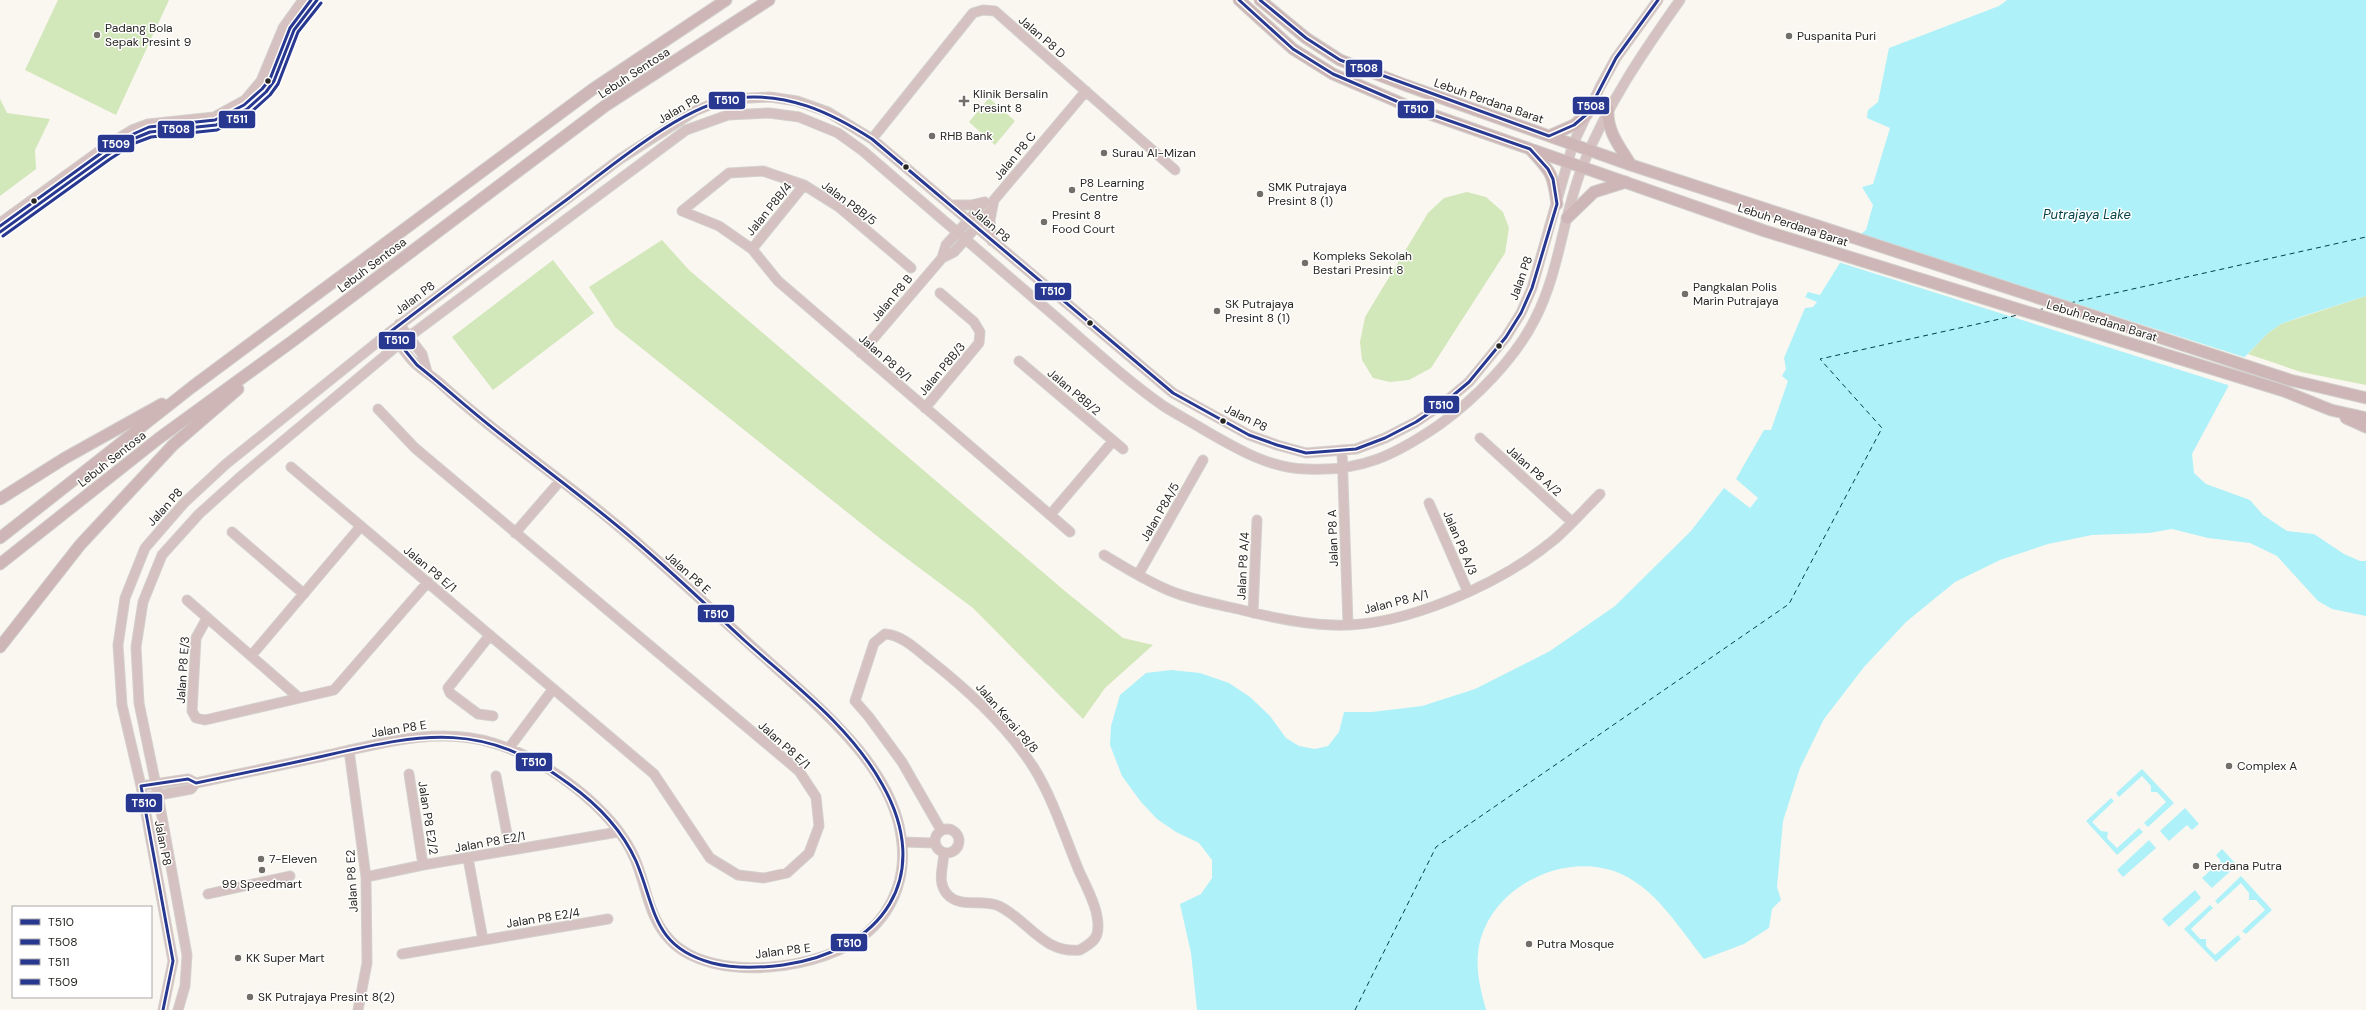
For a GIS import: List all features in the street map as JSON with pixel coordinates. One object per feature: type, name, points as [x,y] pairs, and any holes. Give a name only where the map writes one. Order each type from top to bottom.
[{"type":"main road","name":"Lebuh Sentosa","points":[[0,538],[192,387],[593,89],[726,0]]},
{"type":"main road","name":"Lebuh Sentosa","points":[[0,564],[158,439],[294,340],[605,106],[769,0]]},
{"type":"main road","name":"Lebuh Perdana Barat","points":[[1239,0],[1293,49],[1333,74],[1410,107],[1793,240],[2284,391],[2331,410],[2366,418]]},
{"type":"main road","name":"Lebuh Perdana Barat","points":[[1260,0],[1306,38],[1340,60],[1405,85],[1631,164],[2290,380],[2332,388],[2366,398]]},
{"type":"main road","points":[[1608,110],[1608,119],[1612,134],[1631,164]]},
{"type":"main road","points":[[1549,136],[1574,125],[1587,114]]},
{"type":"main road","points":[[1530,149],[1548,169],[1553,179],[1557,204]]},
{"type":"main road","points":[[1567,218],[1594,192],[1626,182]]},
{"type":"main road","points":[[0,647],[80,545],[173,445],[294,340]]},
{"type":"main road","points":[[0,498],[66,458],[192,387]]},
{"type":"main road","points":[[2332,388],[2366,392]]},
{"type":"main road","points":[[2331,410],[2366,427]]},
{"type":"street","points":[[0,222],[105,147],[132,130],[148,124],[214,117],[245,100],[261,81],[283,28],[303,0]]},
{"type":"street","points":[[0,232],[107,155],[134,139],[150,132],[216,125],[247,109],[266,92],[274,81],[294,30],[317,0]]},
{"type":"street","name":"Jalan P8","points":[[162,1010],[166,1004],[173,960],[141,786],[122,705],[118,645],[124,598],[145,548],[184,502],[226,464],[399,324],[620,159],[695,111],[712,104],[732,99],[770,97],[798,101],[828,112],[872,139],[1173,393],[1249,435],[1277,445],[1306,453],[1356,449],[1385,438],[1416,422],[1444,404],[1469,382],[1506,337],[1521,313],[1532,288],[1573,144],[1616,58],[1658,0]]},
{"type":"street","name":"Jalan P8","points":[[178,1010],[185,986],[187,955],[156,784],[139,703],[136,647],[143,602],[162,555],[199,514],[239,478],[399,344],[686,130],[728,115],[769,112],[798,117],[838,133],[864,151],[965,240],[1103,357],[1165,406],[1242,452],[1274,464],[1305,469],[1361,466],[1391,454],[1452,415],[1480,392],[1518,345],[1535,320],[1546,293],[1582,166],[1608,110],[1630,71],[1680,0]]},
{"type":"street","name":"Jalan P8 D","points":[[872,139],[973,13],[983,10],[995,11],[1176,170]]},
{"type":"street","name":"Jalan P8 C","points":[[957,232],[990,203],[1086,91]]},
{"type":"street","name":"Jalan P8B/5","points":[[682,211],[729,173],[763,171],[804,185],[839,207],[911,268]]},
{"type":"street","name":"Jalan P8B/4","points":[[752,248],[804,185]]},
{"type":"street","points":[[950,205],[990,203],[992,241]]},
{"type":"street","name":"Jalan P8 C","points":[[965,240],[976,227],[990,203]]},
{"type":"street","name":"Jalan P8 B/1","points":[[682,211],[719,226],[752,248],[778,281],[1070,532]]},
{"type":"street","name":"Jalan P8 B","points":[[862,353],[942,258],[946,246],[957,232]]},
{"type":"street","name":"Jalan P8 B","points":[[942,258],[954,252],[965,240]]},
{"type":"street","name":"Jalan P8B/3","points":[[925,408],[979,343],[980,332],[974,322],[940,293]]},
{"type":"street","points":[[399,324],[422,354],[427,372]]},
{"type":"street","name":"Jalan P8 E","points":[[196,783],[404,739],[449,734],[488,741],[509,748],[544,765],[573,785],[594,804],[618,832],[634,855],[651,910],[660,928],[672,942],[685,952],[705,960],[728,966],[780,966],[815,959],[846,948],[862,938],[877,924],[894,896],[903,867],[899,820],[877,774],[854,744],[790,681],[609,518],[480,418],[427,372],[413,362],[390,332]]},
{"type":"street","name":"Jalan P8B/2","points":[[1019,361],[1123,449]]},
{"type":"street","name":"Jalan P8 E/1","points":[[291,467],[654,774],[710,858],[738,874],[764,878],[787,873],[809,854],[818,826],[816,797],[799,771],[415,448],[378,409]]},
{"type":"street","name":"Jalan P8 A/2","points":[[1480,438],[1572,522]]},
{"type":"street","points":[[1050,515],[1113,441]]},
{"type":"street","name":"Jalan P8 A","points":[[1342,450],[1348,624]]},
{"type":"street","name":"Jalan P8A/5","points":[[1138,575],[1204,460]]},
{"type":"street","points":[[515,533],[560,481]]},
{"type":"street","name":"Jalan P8 A/1","points":[[1104,555],[1138,575],[1174,593],[1253,613],[1289,620],[1334,626],[1379,621],[1423,610],[1468,592],[1514,568],[1554,539],[1600,494]]},
{"type":"street","name":"Jalan P8 A/3","points":[[1429,503],[1468,592]]},
{"type":"street","name":"Jalan P8 A/4","points":[[1253,613],[1257,520]]},
{"type":"street","points":[[251,656],[361,526]]},
{"type":"street","points":[[232,532],[304,594]]},
{"type":"street","name":"Jalan P8 E/3","points":[[207,618],[196,638],[192,711],[196,718],[206,720],[298,697],[334,690],[428,582]]},
{"type":"street","points":[[187,600],[298,697]]},
{"type":"street","name":"Jalan Kerai P8/8","points":[[941,830],[902,762],[869,717],[855,701],[874,643],[885,634],[891,634],[904,640],[963,687],[1008,735],[1030,763],[1047,794],[1087,889],[1096,916],[1097,929],[1094,940],[1080,950],[1057,948],[1037,937],[1000,906],[989,902],[956,901],[948,895],[942,887],[940,878],[944,853]]},
{"type":"street","points":[[490,635],[448,688],[450,693],[478,714],[493,716]]},
{"type":"street","points":[[509,748],[553,689]]},
{"type":"street","name":"Jalan P8 E2","points":[[349,750],[366,877],[367,963],[358,1010]]},
{"type":"street","name":"Jalan P8 E2/2","points":[[409,774],[423,865]]},
{"type":"street","points":[[496,776],[510,850]]},
{"type":"street","points":[[141,786],[188,778],[196,783],[191,789],[143,798]]},
{"type":"street","points":[[951,829],[958,835],[960,840],[957,849],[954,852],[944,853],[940,851],[935,842],[935,838],[941,830],[951,829]]},
{"type":"street","name":"Jalan P8 E2/1","points":[[366,877],[423,865],[618,832]]},
{"type":"street","points":[[902,842],[935,842]]},
{"type":"street","points":[[468,858],[483,940]]},
{"type":"street","points":[[208,894],[290,876]]},
{"type":"street","name":"Jalan P8 E2/4","points":[[402,954],[608,919]]},
{"type":"green space","name":"Padang Bola Sepak Presint 9","points":[[58,0],[169,0],[116,115],[25,70]]},
{"type":"green space","points":[[989,98],[1015,121],[995,145],[969,122]]},
{"type":"green space","points":[[0,99],[7,113],[50,119],[35,150],[36,169],[0,196]]},
{"type":"green space","points":[[1467,192],[1486,197],[1503,212],[1509,228],[1505,253],[1431,368],[1409,380],[1390,382],[1373,378],[1362,360],[1360,342],[1365,317],[1428,213],[1444,198]]},
{"type":"green space","points":[[662,240],[689,270],[1066,592],[1123,638],[1153,645],[1105,688],[1083,719],[973,608],[882,540],[615,327],[589,287]]},
{"type":"green space","points":[[553,260],[594,313],[493,390],[452,337]]},
{"type":"green space","points":[[2366,296],[2366,385],[2301,372],[2248,354],[2268,333],[2281,324]]},
{"type":"water","name":"Putrajaya Lake","points":[[2007,0],[2366,0],[2366,296],[2281,324],[2268,333],[2236,366],[2228,387],[2192,454],[2194,473],[2206,484],[2250,500],[2263,515],[2287,531],[2314,534],[2344,554],[2360,561],[2366,561],[2366,616],[2332,609],[2318,601],[2277,556],[2250,543],[2208,538],[2172,529],[2149,533],[2092,535],[2048,544],[2000,560],[1955,582],[1906,622],[1864,667],[1824,719],[1800,768],[1783,821],[1777,887],[1781,900],[1772,909],[1769,928],[1744,944],[1704,959],[1665,909],[1641,886],[1614,871],[1592,867],[1570,867],[1548,872],[1528,882],[1509,895],[1494,911],[1484,931],[1478,953],[1478,975],[1486,1010],[1197,1010],[1191,953],[1180,904],[1201,894],[1212,878],[1212,860],[1199,843],[1176,832],[1157,819],[1141,802],[1122,776],[1110,745],[1111,726],[1120,695],[1146,673],[1171,670],[1200,673],[1229,683],[1250,697],[1270,716],[1286,738],[1299,746],[1315,749],[1328,746],[1339,732],[1344,712],[1372,712],[1422,706],[1475,689],[1550,651],[1615,606],[1691,531],[1724,488],[1750,508],[1758,498],[1736,479],[1764,430],[1771,430],[1788,381],[1782,376],[1786,369],[1784,358],[1805,308],[1813,307],[1817,302],[1805,297],[1808,292],[1820,295],[1841,261],[1847,245],[1866,230],[1873,205],[1862,187],[1873,184],[1890,128],[1867,118],[1868,110],[1878,102],[1889,48],[1999,6]]},
{"type":"water","points":[[2142,769],[2174,803],[2148,827],[2144,823],[2166,802],[2157,792],[2151,792],[2151,786],[2142,776],[2119,797],[2116,793]]},
{"type":"water","points":[[2111,798],[2114,801],[2092,822],[2101,831],[2108,832],[2107,838],[2117,848],[2139,828],[2143,832],[2117,855],[2086,821]]},
{"type":"water","points":[[2185,808],[2199,824],[2192,830],[2187,825],[2169,841],[2160,831]]},
{"type":"water","points":[[2149,840],[2156,848],[2123,877],[2117,870]]},
{"type":"water","points":[[2222,849],[2237,865],[2212,888],[2202,878],[2221,861],[2216,855]]},
{"type":"water","points":[[2241,876],[2272,910],[2246,934],[2242,931],[2265,910],[2256,900],[2249,900],[2249,893],[2241,883],[2218,904],[2215,901]]},
{"type":"water","points":[[2195,890],[2201,898],[2169,927],[2162,919]]},
{"type":"water","points":[[2210,905],[2213,908],[2191,929],[2200,939],[2206,939],[2206,946],[2215,955],[2238,935],[2241,939],[2216,962],[2184,929]]},
{"type":"pier","points":[[1858,234],[2247,358],[2238,367],[2231,386],[1838,262],[1845,244]]},
{"type":"ferry route","points":[[2070,303],[2366,237]]},
{"type":"ferry route","points":[[2038,310],[2051,307]]},
{"type":"ferry route","points":[[1355,1010],[1436,847],[1789,604],[1882,428],[1820,359],[2018,315]]},
{"type":"transit line","name":"T509","points":[[0,226],[104,151],[131,135],[149,127],[215,120],[244,105],[262,89],[270,79],[290,28],[311,0]]},
{"type":"transit line","name":"T508","points":[[0,232],[107,155],[133,139],[150,132],[216,125],[247,109],[266,92],[274,81],[294,30],[317,0]]},
{"type":"transit line","name":"T510","points":[[163,1010],[173,961],[141,786],[188,779],[196,783],[395,741],[424,738],[453,738],[481,741],[509,750],[538,764],[569,784],[599,809],[624,839],[636,861],[659,924],[667,936],[678,947],[692,956],[712,963],[739,967],[765,967],[783,965],[818,957],[848,944],[872,926],[890,904],[900,878],[903,850],[897,818],[882,784],[854,743],[820,707],[642,547],[597,509],[492,427],[417,365],[390,332],[649,138],[694,112],[716,103],[736,98],[773,98],[807,106],[840,120],[856,129],[872,139],[1173,393],[1249,435],[1277,445],[1306,453],[1356,449],[1385,438],[1416,422],[1444,403],[1469,382],[1506,337],[1521,313],[1532,288],[1557,204],[1553,179],[1548,169],[1530,149],[1410,107],[1333,74],[1293,49],[1239,0]]},
{"type":"transit line","name":"T508","points":[[1260,0],[1306,38],[1340,60],[1549,136],[1574,125],[1587,114],[1616,58],[1658,0]]},
{"type":"transit line","name":"T511","points":[[3,236],[110,159],[135,143],[151,137],[217,130],[250,113],[270,95],[278,84],[298,32],[321,3]]},
{"type":"place","name":"Padang Bola Sepak Presint 9","points":[[97,35]]},
{"type":"place","name":"Puspanita Puri","points":[[1789,36]]},
{"type":"place","name":"Klinik Bersalin Presint 8","points":[[964,101]]},
{"type":"place","name":"RHB Bank","points":[[932,136]]},
{"type":"place","name":"Surau Al-Mizan","points":[[1104,153]]},
{"type":"place","name":"P8 Learning Centre","points":[[1072,190]]},
{"type":"place","name":"SMK Putrajaya Presint 8 (1)","points":[[1260,194]]},
{"type":"place","name":"Presint 8 Food Court","points":[[1044,222]]},
{"type":"place","name":"Kompleks Sekolah Bestari Presint 8","points":[[1305,263]]},
{"type":"place","name":"Pangkalan Polis Marin Putrajaya","points":[[1685,294]]},
{"type":"place","name":"SK Putrajaya Presint 8 (1)","points":[[1217,311]]},
{"type":"place","name":"Complex A","points":[[2229,766]]},
{"type":"place","name":"7-Eleven","points":[[261,859]]},
{"type":"place","name":"Perdana Putra","points":[[2196,866]]},
{"type":"place","name":"99 Speedmart","points":[[262,870]]},
{"type":"place","name":"Putra Mosque","points":[[1529,944]]},
{"type":"place","name":"KK Super Mart","points":[[238,958]]},
{"type":"place","name":"SK Putrajaya Presint 8(2)","points":[[250,997]]}]
